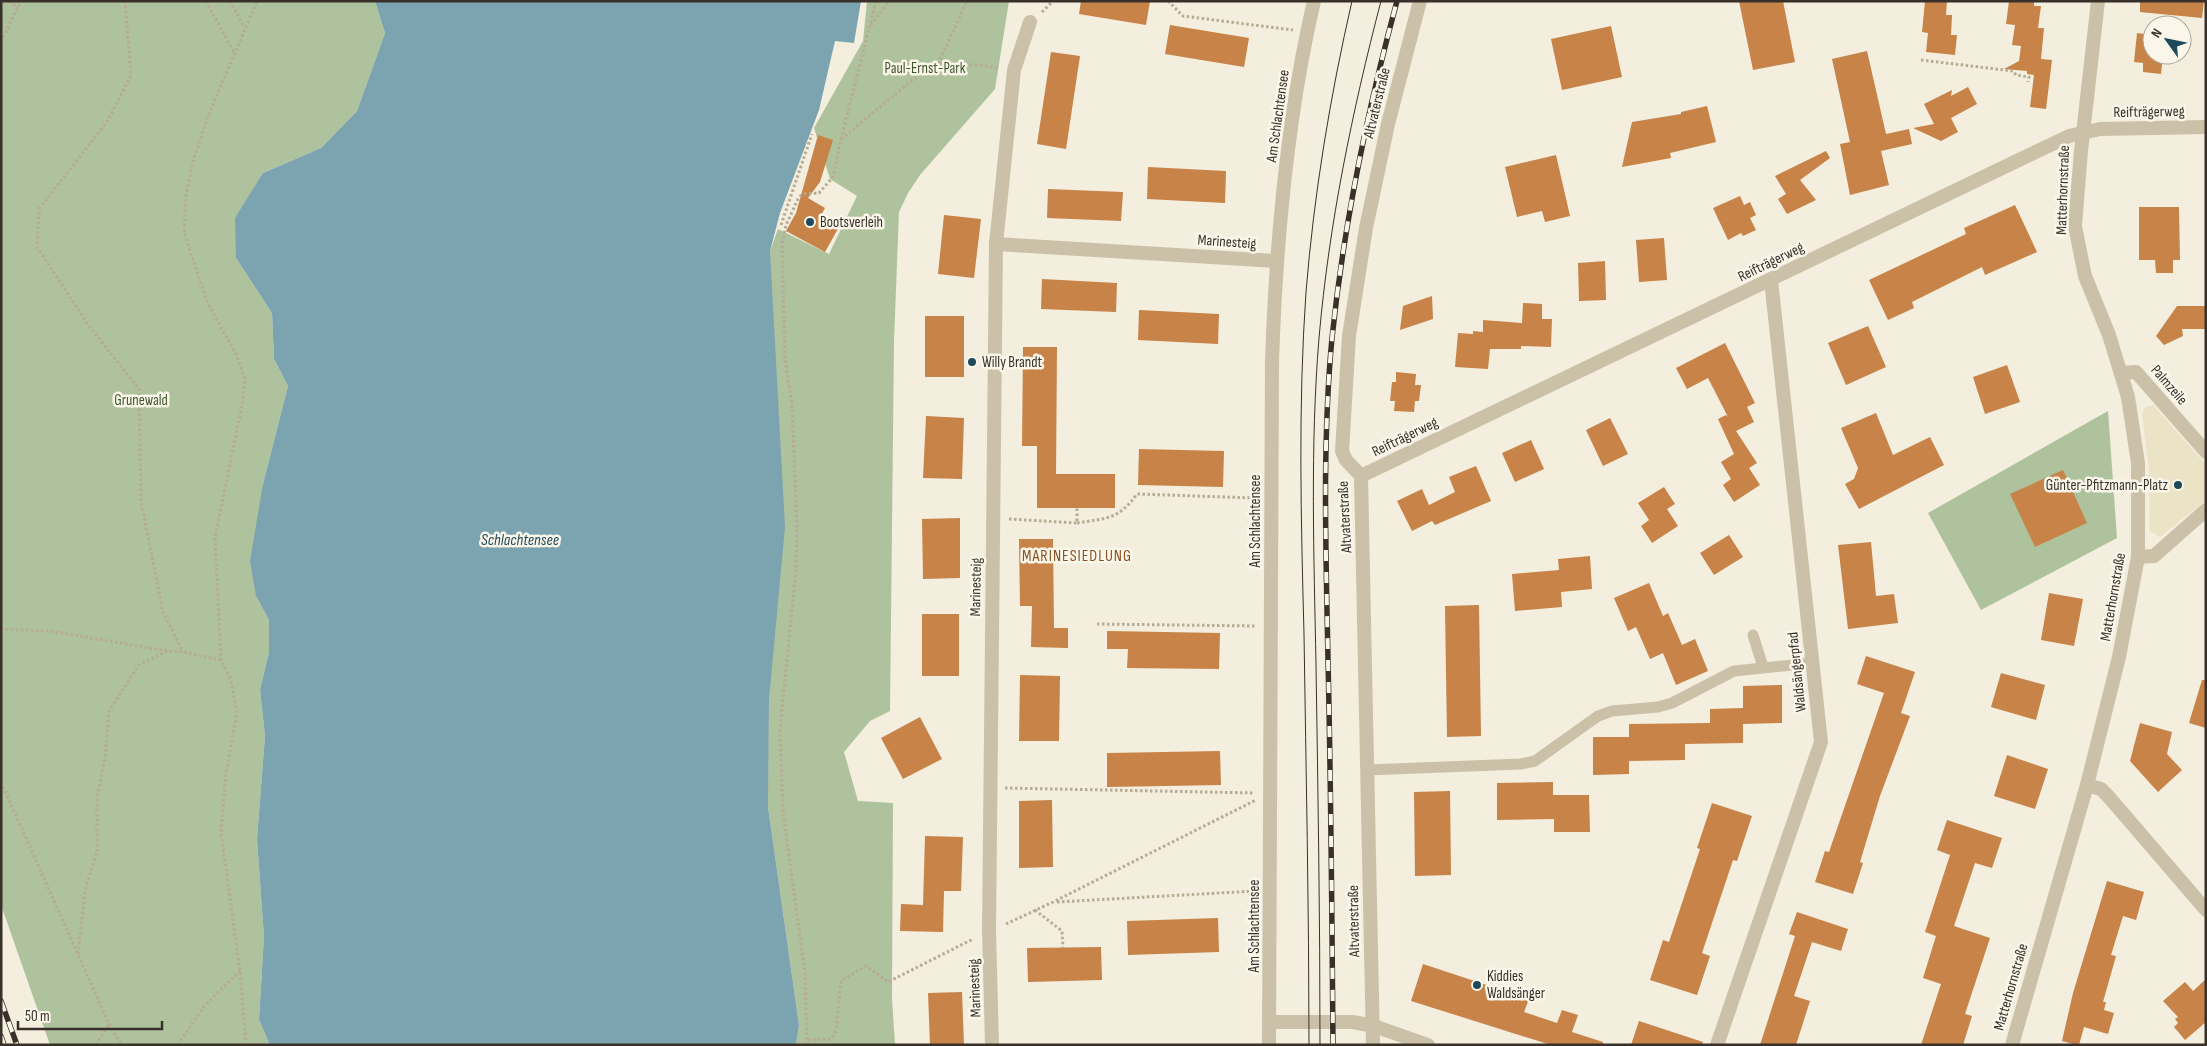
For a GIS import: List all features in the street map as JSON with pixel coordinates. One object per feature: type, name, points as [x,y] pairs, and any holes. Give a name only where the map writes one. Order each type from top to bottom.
[{"type":"street","name":"Am Schlachtensee","points":[[1270,1045],[1272,361],[1276,261],[1295,105],[1314,1]]},
{"type":"street","name":"Altvaterstraße","points":[[1373,1045],[1362,476],[1346,460],[1342,451],[1349,336],[1366,228],[1384,144],[1420,1]]},
{"type":"street","name":"Matterhornstraße","points":[[2012,1045],[2087,785],[2119,657],[2138,557],[2138,463],[2128,397],[2122,373],[2085,276],[2079,254],[2076,226],[2082,133],[2098,1]]},
{"type":"street","name":"Marinesteig","points":[[992,1045],[990,788],[996,244],[1014,70],[1030,22]]},
{"type":"street","name":"Reifträgerweg","points":[[1362,476],[2060,140],[2100,129],[2206,127]]},
{"type":"street","name":"Marinesteig","points":[[996,244],[1276,261]]},
{"type":"street","name":"Waldsängerpfad","points":[[1717,1045],[1821,742],[1771,280]]},
{"type":"street","name":"Palmzeile","points":[[2122,373],[2136,372],[2206,452]]},
{"type":"street","points":[[2138,557],[2154,556],[2206,510]]},
{"type":"street","points":[[2087,785],[2101,789],[2108,796],[2206,910]]},
{"type":"street","points":[[1270,1022],[1353,1022],[1374,1026],[1428,1045]]},
{"type":"lane","points":[[1753,634],[1763,667]]},
{"type":"lane","points":[[1367,770],[1521,764],[1535,761],[1598,716],[1612,711],[1658,707],[1672,703],[1734,671],[1812,663]]},
{"type":"path","points":[[9,1],[18,8]]},
{"type":"path","points":[[1,42],[21,1]]},
{"type":"path","points":[[125,1],[131,75],[107,122],[39,209],[37,247],[89,326],[139,390],[141,501],[163,612],[183,652]]},
{"type":"path","points":[[206,1],[235,54]]},
{"type":"path","points":[[230,1],[245,28]]},
{"type":"path","points":[[246,1045],[240,972],[222,832],[226,773],[237,712],[231,680],[221,660],[215,537],[242,405],[245,379],[236,354],[208,304],[184,233],[186,195],[194,158],[208,116],[257,1]]},
{"type":"path","points":[[808,1042],[804,973],[783,812],[780,729],[796,570],[797,527],[792,404],[785,359],[782,246],[786,225],[799,197],[804,194],[819,193],[833,177],[876,1]]},
{"type":"path","points":[[869,27],[889,1]]},
{"type":"path","points":[[938,64],[967,1]]},
{"type":"path","points":[[1168,1],[1183,16],[1307,31]]},
{"type":"path","points":[[1921,60],[2013,71],[2016,75],[2029,77],[2028,82]]},
{"type":"path","points":[[841,139],[920,74],[938,64],[967,64],[1014,70]]},
{"type":"path","points":[[780,225],[812,134]]},
{"type":"path","points":[[993,518],[1077,523],[1114,516],[1126,509],[1137,494],[1271,498]]},
{"type":"path","points":[[1077,508],[1077,523]]},
{"type":"path","points":[[1097,624],[1272,626]]},
{"type":"path","points":[[1,629],[50,631],[167,651],[183,652],[221,660]]},
{"type":"path","points":[[78,954],[85,891],[97,851],[98,797],[105,758],[109,711],[139,665],[167,651]]},
{"type":"path","points":[[1,782],[109,1024],[122,1045]]},
{"type":"path","points":[[990,788],[1270,793]]},
{"type":"path","name":"Marinesteig","points":[[808,1042],[831,1039],[836,1030],[841,981],[866,966],[888,982],[1270,793]]},
{"type":"path","points":[[1053,902],[1271,890]]},
{"type":"path","points":[[1035,910],[1062,931],[1063,948]]},
{"type":"path","points":[[178,1045],[204,1006],[240,972]]},
{"type":"path","points":[[96,1045],[109,1024]]},
{"type":"green space","name":"Grunewald","points":[[1,1],[375,1],[385,33],[357,111],[321,148],[263,173],[236,258],[272,313],[274,359],[288,386],[263,484],[256,596],[269,620],[269,652],[260,690],[265,736],[257,839],[264,937],[259,1020],[270,1045],[50,1045],[1,905]]},
{"type":"green space","name":"Paul-Ernst-Park","points":[[867,1],[1009,1],[995,89],[920,175],[908,193],[899,212],[894,341],[890,711],[870,721],[844,752],[858,801],[893,803],[892,998],[895,1045],[796,1045],[799,1025],[768,807],[770,251],[778,229],[829,254],[857,196],[830,179],[814,128],[863,41]]},
{"type":"green space","points":[[2108,411],[2117,538],[1981,610],[1928,513]]},
{"type":"shaded area","name":"Günter-Pfitzmann-Platz","points":[[2153,405],[2206,465],[2206,500],[2160,537],[2150,531],[2149,470],[2142,413],[2146,407]]},
{"type":"water","name":"Schlachtensee","points":[[375,1],[861,1],[854,43],[835,41],[819,110],[780,213],[770,251],[785,527],[769,699],[768,807],[799,1025],[796,1045],[270,1045],[259,1020],[264,937],[257,839],[265,736],[260,690],[269,652],[269,620],[256,596],[250,561],[263,484],[288,386],[274,359],[272,313],[236,258],[235,218],[263,173],[321,148],[357,111],[385,33]]},
{"type":"building","points":[[1081,1],[1150,1],[1146,25],[1079,14]]},
{"type":"building","points":[[1739,1],[1783,1],[1795,62],[1753,70]]},
{"type":"building","points":[[1925,1],[1947,1],[1946,15],[1952,15],[1951,35],[1957,35],[1955,55],[1926,52],[1928,33],[1922,32]]},
{"type":"building","points":[[2009,1],[2034,1],[2034,6],[2041,6],[2038,28],[2044,28],[2041,59],[2052,60],[2046,109],[2030,107],[2034,75],[2027,74],[2027,71],[2004,69],[2019,61],[2021,46],[2012,45],[2015,25],[2006,24]]},
{"type":"building","points":[[2140,1],[2204,1],[2202,18],[2192,17],[2192,15],[2140,12]]},
{"type":"building","points":[[1170,25],[1249,38],[1244,67],[1165,54]]},
{"type":"building","points":[[1611,26],[1622,77],[1562,90],[1551,39]]},
{"type":"building","points":[[2137,33],[2142,34],[2142,63],[2134,62]]},
{"type":"building","points":[[1867,51],[1886,134],[1909,129],[1912,144],[1881,151],[1889,185],[1850,195],[1840,144],[1850,142],[1832,59]]},
{"type":"building","points":[[1051,52],[1080,56],[1066,149],[1037,144]]},
{"type":"building","points":[[2143,65],[2162,65],[2161,74],[2143,72]]},
{"type":"building","points":[[1968,87],[1977,104],[1951,118],[1958,132],[1941,141],[1913,128],[1934,124],[1924,104],[1952,90],[1951,96]]},
{"type":"building","points":[[1707,106],[1716,142],[1670,153],[1671,158],[1622,167],[1632,122],[1681,114],[1681,112]]},
{"type":"building","name":"Bootsverleih","points":[[818,135],[833,140],[820,182],[808,198],[825,208],[820,217],[839,227],[825,252],[786,231],[796,213]]},
{"type":"building","points":[[1826,151],[1830,158],[1800,180],[1816,200],[1787,214],[1778,199],[1786,194],[1775,176]]},
{"type":"building","points":[[1556,155],[1570,216],[1545,222],[1542,211],[1517,217],[1505,167]]},
{"type":"building","points":[[1148,167],[1226,171],[1225,203],[1147,199]]},
{"type":"building","points":[[1048,189],[1123,192],[1121,221],[1047,218]]},
{"type":"building","points":[[1740,196],[1744,205],[1750,202],[1756,215],[1750,218],[1756,230],[1743,236],[1741,233],[1728,240],[1713,208]]},
{"type":"building","points":[[2015,205],[2037,252],[1985,275],[1982,267],[1912,302],[1914,308],[1888,320],[1869,280],[1966,234],[1964,228]]},
{"type":"building","points":[[2139,207],[2179,207],[2180,260],[2173,260],[2173,273],[2156,273],[2155,260],[2139,260]]},
{"type":"building","points":[[944,215],[981,219],[974,278],[938,274]]},
{"type":"building","points":[[1664,238],[1667,280],[1639,282],[1636,240]]},
{"type":"building","points":[[1605,261],[1606,300],[1579,301],[1578,263]]},
{"type":"building","points":[[1042,279],[1117,283],[1116,312],[1041,309]]},
{"type":"building","points":[[1432,296],[1433,319],[1400,330],[1403,306]]},
{"type":"building","points":[[1523,303],[1542,304],[1542,319],[1552,319],[1551,347],[1521,346],[1521,349],[1490,349],[1488,369],[1455,367],[1458,333],[1473,334],[1473,331],[1483,332],[1483,320],[1522,323]]},
{"type":"building","points":[[2177,306],[2206,306],[2206,329],[2182,329],[2183,336],[2164,345],[2156,336]]},
{"type":"building","points":[[1139,310],[1219,314],[1218,344],[1138,340]]},
{"type":"building","points":[[925,316],[964,316],[964,377],[925,377]]},
{"type":"building","points":[[1868,326],[1886,367],[1846,385],[1828,343]]},
{"type":"building","points":[[1725,343],[1755,403],[1747,407],[1754,422],[1736,431],[1757,463],[1749,468],[1760,485],[1734,502],[1723,485],[1731,479],[1721,462],[1734,454],[1718,419],[1726,415],[1728,417],[1708,378],[1687,389],[1676,368]]},
{"type":"building","points":[[1023,347],[1057,347],[1056,474],[1115,474],[1115,508],[1037,508],[1037,446],[1022,446]]},
{"type":"building","points":[[2007,365],[2020,402],[1985,414],[1973,377]]},
{"type":"building","points":[[1396,372],[1416,374],[1415,385],[1421,385],[1419,401],[1415,401],[1414,412],[1394,411],[1395,401],[1390,401],[1392,382],[1396,382]]},
{"type":"building","points":[[1876,413],[1893,455],[1930,437],[1944,465],[1859,509],[1845,484],[1854,479],[1858,468],[1841,428]]},
{"type":"building","points":[[926,416],[964,418],[962,479],[923,478]]},
{"type":"building","points":[[1610,418],[1628,454],[1603,466],[1586,430]]},
{"type":"building","points":[[1531,440],[1544,469],[1515,482],[1502,453]]},
{"type":"building","points":[[1139,449],[1224,451],[1223,487],[1138,485]]},
{"type":"building","points":[[1476,466],[1491,501],[1435,525],[1432,521],[1412,531],[1397,501],[1422,489],[1429,505],[1455,492],[1449,477]]},
{"type":"building","points":[[2063,470],[2087,523],[2035,547],[2010,494]]},
{"type":"building","points":[[1664,487],[1675,504],[1667,509],[1678,526],[1652,543],[1641,526],[1649,520],[1638,503]]},
{"type":"building","points":[[960,518],[960,578],[923,579],[922,519]]},
{"type":"building","points":[[1729,535],[1743,557],[1714,575],[1700,553]]},
{"type":"building","points":[[1019,539],[1053,539],[1054,628],[1068,628],[1068,648],[1031,647],[1032,606],[1020,606]]},
{"type":"building","points":[[1871,542],[1876,596],[1894,594],[1898,623],[1848,629],[1838,545]]},
{"type":"building","points":[[1590,556],[1592,589],[1561,592],[1562,607],[1515,611],[1512,574],[1559,570],[1558,559]]},
{"type":"building","points":[[1649,583],[1663,616],[1668,613],[1682,645],[1695,639],[1708,671],[1676,685],[1663,653],[1650,659],[1636,627],[1628,631],[1614,598]]},
{"type":"building","points":[[2049,593],[2083,599],[2074,646],[2041,640]]},
{"type":"building","points":[[1479,605],[1481,736],[1447,737],[1445,606]]},
{"type":"building","points":[[922,614],[959,614],[959,676],[922,676]]},
{"type":"building","points":[[1107,631],[1220,633],[1219,669],[1127,668],[1128,649],[1107,649]]},
{"type":"building","points":[[1866,656],[1915,672],[1901,713],[1910,716],[1880,796],[1860,862],[1863,863],[1853,894],[1815,882],[1825,851],[1829,852],[1884,693],[1857,684]]},
{"type":"building","points":[[2001,673],[2045,685],[2036,720],[1991,707]]},
{"type":"building","points":[[1020,675],[1060,676],[1059,741],[1019,741]]},
{"type":"building","points":[[2202,680],[2206,680],[2206,728],[2189,723]]},
{"type":"building","points":[[1782,685],[1782,723],[1743,724],[1743,743],[1685,744],[1685,760],[1629,761],[1629,774],[1593,775],[1593,737],[1629,737],[1629,724],[1710,723],[1710,709],[1743,708],[1743,686]]},
{"type":"building","points":[[920,717],[942,759],[903,779],[881,738]]},
{"type":"building","points":[[2140,723],[2172,732],[2167,754],[2182,770],[2158,792],[2130,761]]},
{"type":"building","points":[[1220,751],[1221,785],[1107,787],[1107,753]]},
{"type":"building","points":[[2007,755],[2048,769],[2035,809],[1994,796]]},
{"type":"building","points":[[1553,782],[1553,795],[1589,795],[1590,832],[1554,832],[1554,819],[1497,820],[1497,783]]},
{"type":"building","points":[[1450,791],[1451,875],[1415,876],[1414,792]]},
{"type":"building","points":[[1052,800],[1053,867],[1019,868],[1019,801]]},
{"type":"building","points":[[1712,803],[1752,816],[1737,861],[1733,860],[1702,953],[1710,956],[1697,995],[1650,980],[1663,940],[1669,942],[1700,849],[1697,848]]},
{"type":"building","points":[[1947,820],[2002,838],[1992,868],[1975,863],[1954,926],[1990,938],[1965,1014],[1972,1016],[1963,1045],[1921,1045],[1941,984],[1923,978],[1936,936],[1925,932],[1950,855],[1937,850]]},
{"type":"building","points":[[925,836],[963,837],[961,891],[944,891],[943,932],[900,931],[901,904],[923,905]]},
{"type":"building","points":[[2107,881],[2144,892],[2136,920],[2123,916],[2111,955],[2116,956],[2103,1002],[2106,1002],[2104,1010],[2114,1013],[2108,1034],[2084,1027],[2079,1045],[2077,1045],[2062,1041],[2073,993]]},
{"type":"building","points":[[1797,912],[1848,929],[1841,951],[1812,942],[1794,996],[1810,1001],[1796,1045],[1760,1045],[1795,936],[1789,934]]},
{"type":"building","points":[[1218,918],[1219,952],[1128,955],[1127,921]]},
{"type":"building","points":[[1101,947],[1102,980],[1028,982],[1027,948]]},
{"type":"building","points":[[1423,964],[1529,999],[1524,1012],[1557,1023],[1562,1010],[1578,1015],[1572,1032],[1603,1042],[1603,1045],[1551,1045],[1411,1001]]},
{"type":"building","points":[[2206,979],[2206,1022],[2185,1040],[2174,1027],[2178,1023],[2175,1019],[2178,1017],[2163,1001],[2185,982],[2193,991]]},
{"type":"building","points":[[962,992],[964,1045],[930,1045],[928,993]]},
{"type":"building","points":[[1639,1021],[1703,1042],[1702,1045],[1631,1045]]},
{"type":"tram line","points":[[1309,1045],[1301,506],[1303,335],[1309,255],[1318,182],[1330,109],[1352,1]]},
{"type":"tram line","points":[[1320,1045],[1313,502],[1316,379],[1323,295],[1335,211],[1360,84],[1381,1]]},
{"type":"railway","points":[[1333,1045],[1331,804],[1325,499],[1329,378],[1337,295],[1350,210],[1366,126],[1397,1]]},
{"type":"railway","points":[[1,1001],[17,1045]]},
{"type":"railway","points":[[1,1036],[4,1045]]},
{"type":"place","name":"Bootsverleih","points":[[810,222]]},
{"type":"place","name":"Willy Brandt","points":[[972,362]]},
{"type":"place","name":"Günter-Pfitzmann-Platz","points":[[2178,485]]},
{"type":"place","name":"Kiddies Waldsänger","points":[[1477,985]]},
{"type":"district","name":"MARINESIEDLUNG","points":[[1077,556]]}]
